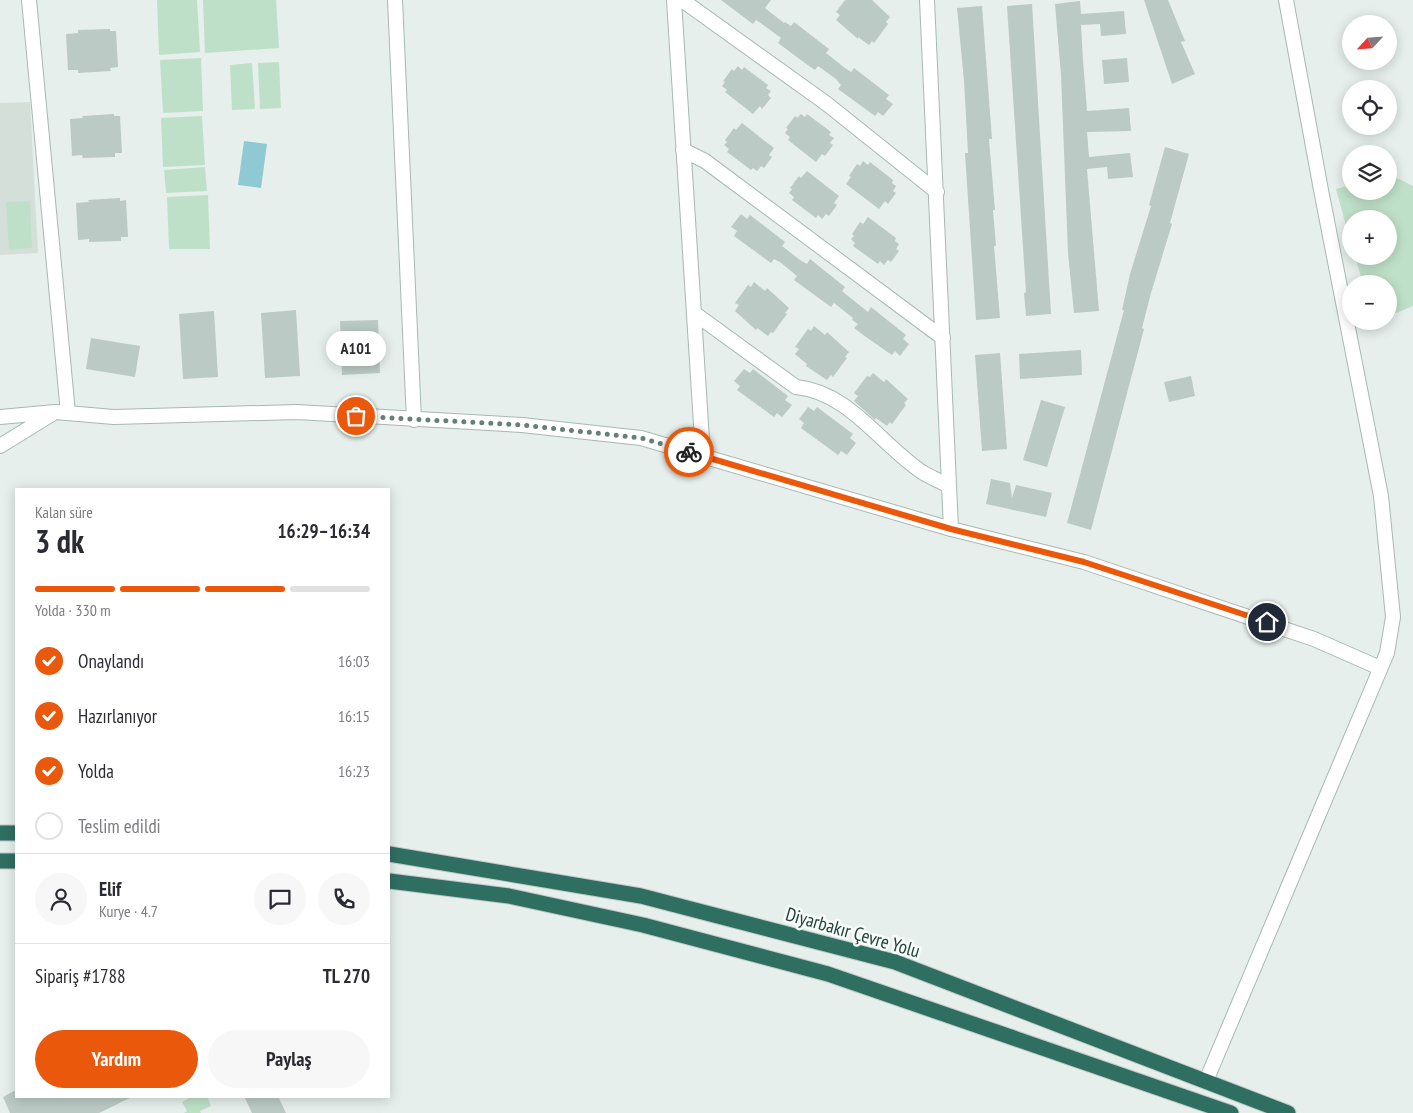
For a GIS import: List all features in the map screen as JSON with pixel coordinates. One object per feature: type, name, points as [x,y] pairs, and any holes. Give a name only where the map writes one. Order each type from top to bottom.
[{"type":"highway","points":[[0,833],[15,833]]},
{"type":"highway","name":"Diyarbakır Çevre Yolu","points":[[390,854],[641,896],[895,962],[1288,1113]]},
{"type":"highway","points":[[0,861],[15,861]]},
{"type":"highway","points":[[390,881],[509,896],[633,922],[828,974],[1231,1113]]},
{"type":"street","points":[[29,0],[61,413]]},
{"type":"street","points":[[395,0],[414,420]]},
{"type":"street","points":[[674,0],[703,456]]},
{"type":"street","points":[[682,0],[827,104],[937,192]]},
{"type":"street","points":[[927,0],[951,529]]},
{"type":"street","points":[[1206,1081],[1387,653],[1393,617],[1381,496],[1326,219],[1286,0]]},
{"type":"street","points":[[683,150],[705,161],[943,338]]},
{"type":"street","points":[[694,313],[796,387],[814,388],[832,396],[921,472],[949,486]]},
{"type":"street","points":[[0,417],[61,413],[114,417],[297,412],[522,425],[641,438],[951,529],[1084,562],[1314,639],[1380,668]]},
{"type":"street","points":[[0,446],[61,413]]},
{"type":"shaded area","points":[[30,102],[38,253],[0,255],[0,103]]},
{"type":"green space","points":[[157,0],[197,0],[200,52],[159,55]]},
{"type":"green space","points":[[203,0],[276,0],[279,48],[205,53]]},
{"type":"green space","points":[[201,58],[203,111],[163,113],[160,60]]},
{"type":"green space","points":[[279,62],[281,108],[260,109],[258,63]]},
{"type":"green space","points":[[252,63],[255,109],[232,110],[230,65]]},
{"type":"green space","points":[[202,116],[205,165],[163,167],[161,118]]},
{"type":"green space","points":[[205,167],[207,191],[166,193],[164,170]]},
{"type":"green space","points":[[1397,178],[1413,186],[1413,306],[1397,313],[1397,275],[1360,275],[1358,265],[1397,265],[1397,210],[1342,211],[1336,189],[1342,187],[1342,200],[1397,200]]},
{"type":"green space","points":[[208,195],[210,249],[169,249],[167,197]]},
{"type":"green space","points":[[30,201],[32,248],[9,250],[6,202]]},
{"type":"green space","points":[[189,1098],[208,1098],[211,1106],[200,1111],[201,1113],[184,1113],[187,1111],[182,1102]]},
{"type":"water","points":[[244,141],[267,144],[261,188],[238,185]]},
{"type":"building","points":[[721,0],[771,0],[765,8],[784,23],[791,26],[794,22],[829,49],[826,53],[845,68],[851,72],[854,68],[889,95],[886,99],[893,104],[883,116],[878,112],[875,116],[838,89],[841,85],[836,79],[818,66],[815,70],[809,66],[778,43],[781,38],[756,20],[753,24]]},
{"type":"building","points":[[845,0],[872,0],[890,17],[886,22],[888,24],[874,43],[872,41],[869,45],[858,37],[858,39],[836,20],[840,15],[836,12]]},
{"type":"building","points":[[1144,0],[1168,0],[1185,41],[1181,42],[1195,74],[1172,84]]},
{"type":"building","points":[[1080,1],[1081,14],[1124,11],[1126,34],[1101,36],[1100,24],[1081,25],[1087,111],[1129,108],[1131,131],[1087,132],[1089,157],[1130,153],[1133,177],[1108,179],[1107,167],[1087,169],[1099,311],[1074,313],[1068,253],[1061,75],[1055,4]]},
{"type":"building","points":[[1032,4],[1051,314],[1026,316],[1007,6]]},
{"type":"building","points":[[982,6],[992,139],[989,139],[995,210],[993,210],[996,246],[994,246],[1000,318],[976,320],[965,153],[968,153],[964,81],[957,8]]},
{"type":"building","points":[[110,29],[110,31],[116,31],[118,67],[110,68],[111,71],[78,73],[78,70],[68,70],[66,34],[78,33],[78,30]]},
{"type":"building","points":[[1127,58],[1129,82],[1104,84],[1102,60]]},
{"type":"building","points":[[738,66],[742,70],[744,67],[768,85],[766,88],[771,91],[768,95],[771,98],[762,109],[760,106],[753,114],[725,92],[727,90],[722,86],[725,82],[723,81],[732,69],[734,71]]},
{"type":"building","points":[[114,114],[114,116],[120,116],[122,153],[115,153],[115,157],[83,158],[82,155],[72,156],[70,119],[83,118],[82,116]]},
{"type":"building","points":[[801,114],[805,117],[807,114],[831,132],[829,135],[834,138],[830,143],[833,145],[825,156],[822,154],[816,162],[788,140],[790,137],[785,133],[788,129],[786,128],[795,116],[797,118]]},
{"type":"building","points":[[742,123],[774,148],[769,155],[772,157],[764,168],[761,166],[757,171],[753,168],[751,170],[727,152],[729,149],[724,145],[727,142],[725,140],[734,128],[736,130]]},
{"type":"building","points":[[1165,147],[1189,154],[1170,223],[1172,224],[1151,293],[1142,328],[1144,329],[1091,530],[1067,523],[1124,310],[1122,310],[1130,274],[1151,206],[1149,205]]},
{"type":"building","points":[[863,161],[868,165],[870,162],[893,180],[892,183],[896,186],[893,191],[896,193],[888,204],[885,201],[879,209],[846,184],[857,164],[860,166]]},
{"type":"building","points":[[807,171],[839,196],[834,203],[837,205],[829,216],[826,214],[822,219],[818,215],[816,218],[792,200],[794,197],[789,193],[792,189],[790,188],[799,176],[801,178]]},
{"type":"building","points":[[120,198],[120,201],[126,200],[128,237],[121,237],[121,241],[89,242],[89,239],[78,240],[76,203],[89,202],[88,200]]},
{"type":"building","points":[[741,214],[747,219],[750,215],[785,242],[782,246],[800,260],[807,264],[810,259],[845,287],[842,291],[868,312],[871,307],[906,335],[903,339],[909,344],[900,356],[895,351],[892,355],[854,328],[858,324],[852,320],[853,318],[834,303],[831,307],[794,280],[797,276],[780,262],[774,259],[771,263],[734,236],[737,231],[731,227]]},
{"type":"building","points":[[868,217],[896,238],[895,241],[899,244],[896,249],[899,251],[891,262],[888,260],[884,265],[880,261],[878,264],[853,246],[855,243],[851,239],[854,236],[852,234],[860,222],[863,224]]},
{"type":"building","points":[[754,282],[765,291],[767,288],[789,308],[785,313],[787,314],[773,333],[771,332],[768,336],[757,328],[756,330],[735,311],[739,305],[735,303],[748,285],[751,287]]},
{"type":"building","points":[[296,310],[300,376],[265,378],[261,313]]},
{"type":"building","points":[[214,311],[218,377],[183,379],[179,314]]},
{"type":"building","points":[[378,320],[380,373],[342,375],[340,321]]},
{"type":"building","points":[[814,326],[825,335],[827,332],[849,352],[845,357],[847,358],[833,377],[831,375],[827,380],[806,366],[807,364],[795,354],[799,349],[795,347],[808,329],[811,331]]},
{"type":"building","points":[[91,338],[140,346],[135,377],[86,369]]},
{"type":"building","points":[[1081,350],[1082,375],[1020,379],[1019,354]]},
{"type":"building","points":[[1000,353],[1007,449],[982,451],[975,355]]},
{"type":"building","points":[[744,369],[750,373],[753,369],[788,396],[785,400],[792,405],[782,417],[777,413],[774,417],[737,390],[740,386],[734,381]]},
{"type":"building","points":[[873,373],[884,382],[886,379],[908,399],[904,403],[906,405],[892,424],[890,422],[887,426],[876,418],[875,420],[854,401],[858,396],[854,393],[867,376],[870,377]]},
{"type":"building","points":[[1191,376],[1195,396],[1169,402],[1164,382]]},
{"type":"building","points":[[1041,400],[1065,407],[1047,467],[1023,460]]},
{"type":"building","points":[[808,407],[814,411],[817,407],[853,434],[850,438],[856,443],[847,455],[841,451],[838,455],[801,428],[804,423],[799,419]]},
{"type":"building","points":[[991,479],[1010,483],[1012,498],[1016,485],[1052,493],[1046,517],[986,504]]},
{"type":"building","points":[[15,1091],[15,1098],[130,1098],[99,1113],[10,1113],[3,1097]]},
{"type":"building","points":[[245,1098],[279,1098],[286,1113],[252,1113]]},
{"type":"way so far","points":[[356,416],[522,425],[641,438],[689,452]]},
{"type":"place","name":"A101","points":[[356,416]]},
{"type":"route","points":[[689,452],[951,529],[1084,562],[1267,622]]}]
